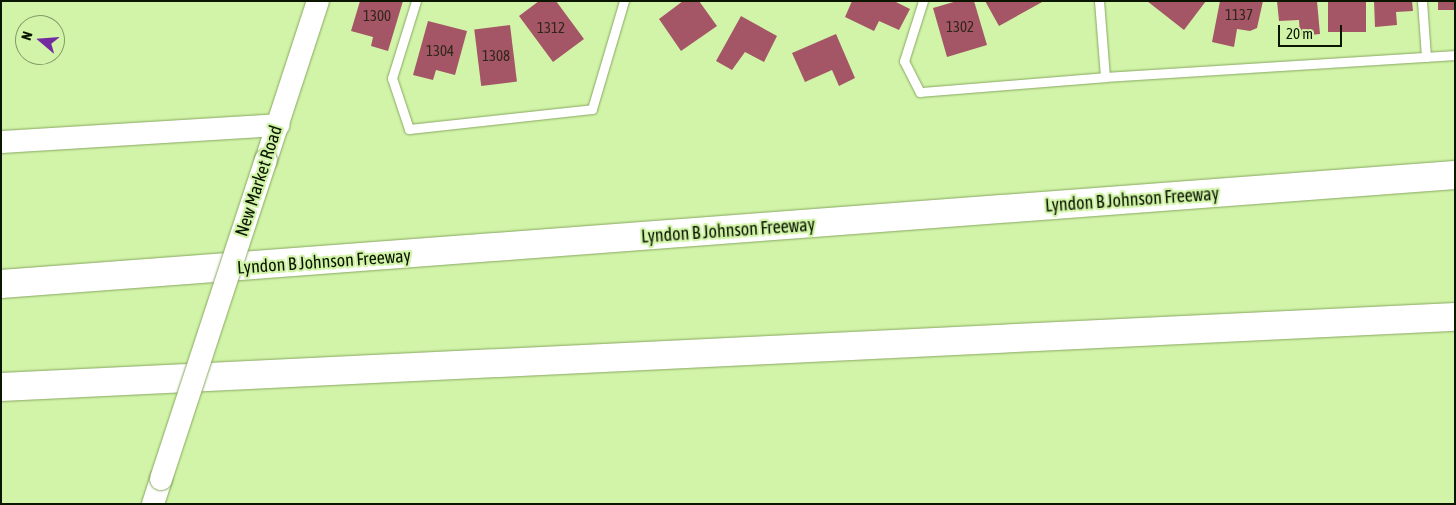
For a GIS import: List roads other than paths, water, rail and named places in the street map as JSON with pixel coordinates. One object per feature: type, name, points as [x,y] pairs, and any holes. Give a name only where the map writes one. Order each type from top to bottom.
[{"type":"highway","name":"Lyndon B Johnson Freeway","points":[[1,284],[1455,175]]},
{"type":"highway","points":[[1,387],[1455,317]]},
{"type":"street","name":"New Market Road","points":[[153,504],[318,1]]},
{"type":"street","points":[[1,142],[278,125]]},
{"type":"lane","points":[[416,1],[392,78],[409,129],[592,109],[624,1]]},
{"type":"lane","points":[[923,1],[904,61],[920,92],[1105,77],[1455,55]]},
{"type":"lane","points":[[1099,1],[1105,77]]},
{"type":"lane","points":[[1422,1],[1426,57]]}]
